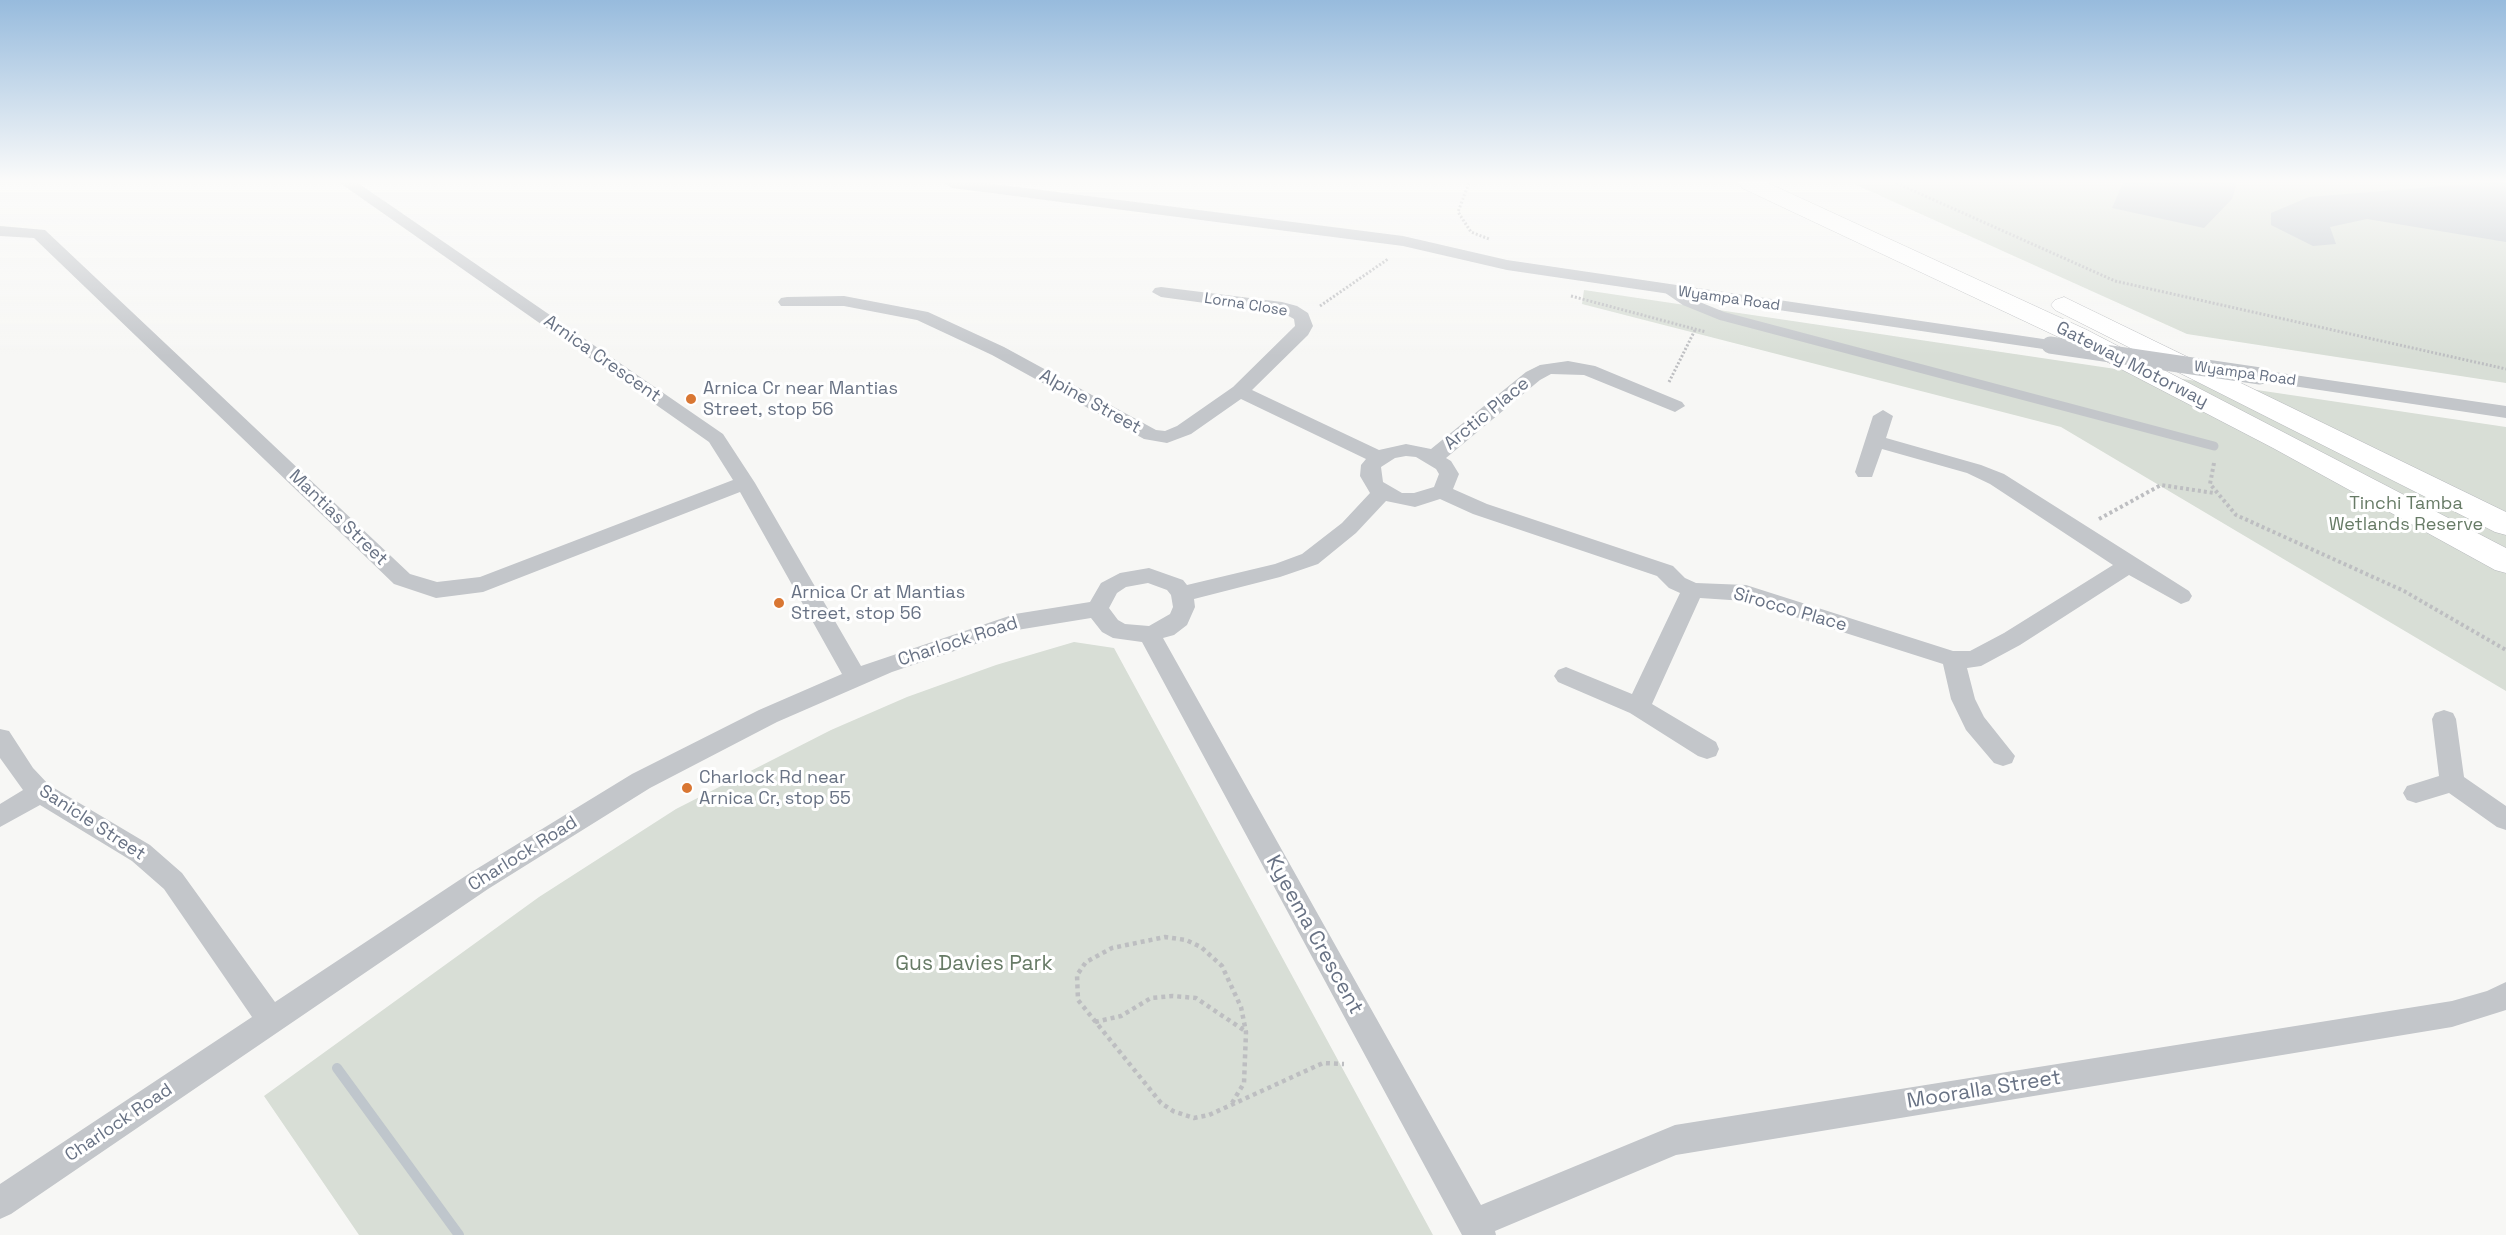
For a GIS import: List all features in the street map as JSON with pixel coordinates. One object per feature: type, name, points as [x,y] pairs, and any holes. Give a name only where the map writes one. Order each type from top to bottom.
[{"type":"highway","name":"Gateway Motorway","points":[[1874,241],[2078,336],[2283,442],[2506,562]]},
{"type":"highway","name":"Gateway Motorway","points":[[1925,241],[2134,338],[2506,525]]},
{"type":"street","name":"Mantias Street","points":[[47,241],[402,579],[436,590],[483,584],[745,483]]},
{"type":"street","name":"Arnica Crescent","points":[[431,241],[716,438],[745,483],[856,678]]},
{"type":"street","name":"Wyampa Road","points":[[1400,241],[1507,265],[2506,412]]},
{"type":"street","name":"Lorna Close","points":[[1161,292],[1276,306],[1291,310],[1302,317],[1304,326],[1302,331],[1240,392]]},
{"type":"street","name":"Alpine Street","points":[[787,302],[844,301],[922,316],[998,351],[1151,435],[1167,437],[1184,430],[1240,392]]},
{"type":"street","name":"Arctic Place","points":[[1434,457],[1533,376],[1547,369],[1568,367],[1588,370],[1668,403]]},
{"type":"street","points":[[1240,392],[1379,457]]},
{"type":"street","points":[[1865,472],[1883,416]]},
{"type":"street","points":[[1876,441],[1982,473],[2078,530],[2129,565],[2181,596]]},
{"type":"street","points":[[1406,450],[1434,457],[1444,465],[1449,474],[1447,483],[1441,492],[1415,500],[1399,499],[1374,486],[1370,476],[1371,465],[1379,457],[1391,452],[1406,450]]},
{"type":"street","points":[[1182,594],[1280,570],[1310,559],[1349,528],[1383,492]]},
{"type":"street","name":"Sirocco Place","points":[[1441,492],[1480,509],[1646,564],[1665,572],[1677,583],[1693,590],[1746,593],[1953,659],[1973,660],[2012,639],[2129,565]]},
{"type":"street","points":[[1134,576],[1164,579],[1175,585],[1182,594],[1184,607],[1179,619],[1166,629],[1149,634],[1121,632],[1110,626],[1097,609],[1109,588],[1134,576]]},
{"type":"street","points":[[1638,707],[1693,590]]},
{"type":"street","name":"Charlock Road","points":[[0,1203],[479,881],[641,781],[768,716],[856,678],[1016,622],[1097,609]]},
{"type":"street","name":"Kyeema Crescent","points":[[1149,634],[1477,1230]]},
{"type":"street","points":[[1953,659],[1963,699],[1975,723],[2003,756]]},
{"type":"street","points":[[1566,676],[1638,707],[1707,749]]},
{"type":"street","points":[[2444,719],[2452,782],[2506,820]]},
{"type":"street","name":"Sanicle Street","points":[[0,738],[24,775],[40,792],[141,853],[173,881],[272,1021]]},
{"type":"street","points":[[2416,793],[2452,782]]},
{"type":"street","points":[[0,817],[40,792]]},
{"type":"street","name":"Mooralla Street","points":[[1477,1230],[1675,1140],[2452,1014],[2494,1002],[2506,995]]},
{"type":"lane","points":[[1669,290],[1685,301],[1722,316],[2214,446]]},
{"type":"path","points":[[2025,241],[2115,281],[2506,369]]},
{"type":"path","points":[[1302,317],[1397,253]]},
{"type":"path","points":[[1668,403],[1695,330]]},
{"type":"path","points":[[2214,446],[2210,484],[2215,494],[2236,515],[2404,591],[2506,650]]},
{"type":"path","points":[[2078,530],[2161,485],[2215,494]]},
{"type":"path","points":[[1232,1103],[1244,1083],[1246,1032],[1241,1007],[1222,966],[1202,947],[1186,940],[1165,937],[1112,948],[1086,962],[1077,975],[1078,1000],[1161,1103],[1173,1112],[1194,1118],[1209,1115],[1323,1063],[1344,1064]]},
{"type":"path","points":[[1095,1022],[1121,1016],[1151,998],[1173,996],[1196,998],[1246,1032]]},
{"type":"green space","points":[[1980,241],[2506,241],[2506,383],[2187,334]]},
{"type":"green space","name":"Tinchi Tamba Wetlands Reserve","points":[[1584,290],[2506,427],[2506,691],[2061,427],[1582,304]]},
{"type":"green space","name":"Gus Davies Park","points":[[1074,642],[1114,648],[1433,1235],[359,1235],[264,1096],[539,897],[676,809],[831,730],[907,697],[996,665]]},
{"type":"shaded area","points":[[2302,241],[2335,241],[2336,244],[2313,246]]},
{"type":"waterway","points":[[337,1068],[459,1235]]},
{"type":"place","name":"Arnica Cr near Mantias Street, stop 56","points":[[691,399]]},
{"type":"place","name":"Arnica Cr at Mantias Street, stop 56","points":[[779,603]]},
{"type":"place","name":"Charlock Rd near Arnica Cr, stop 55","points":[[687,788]]}]
